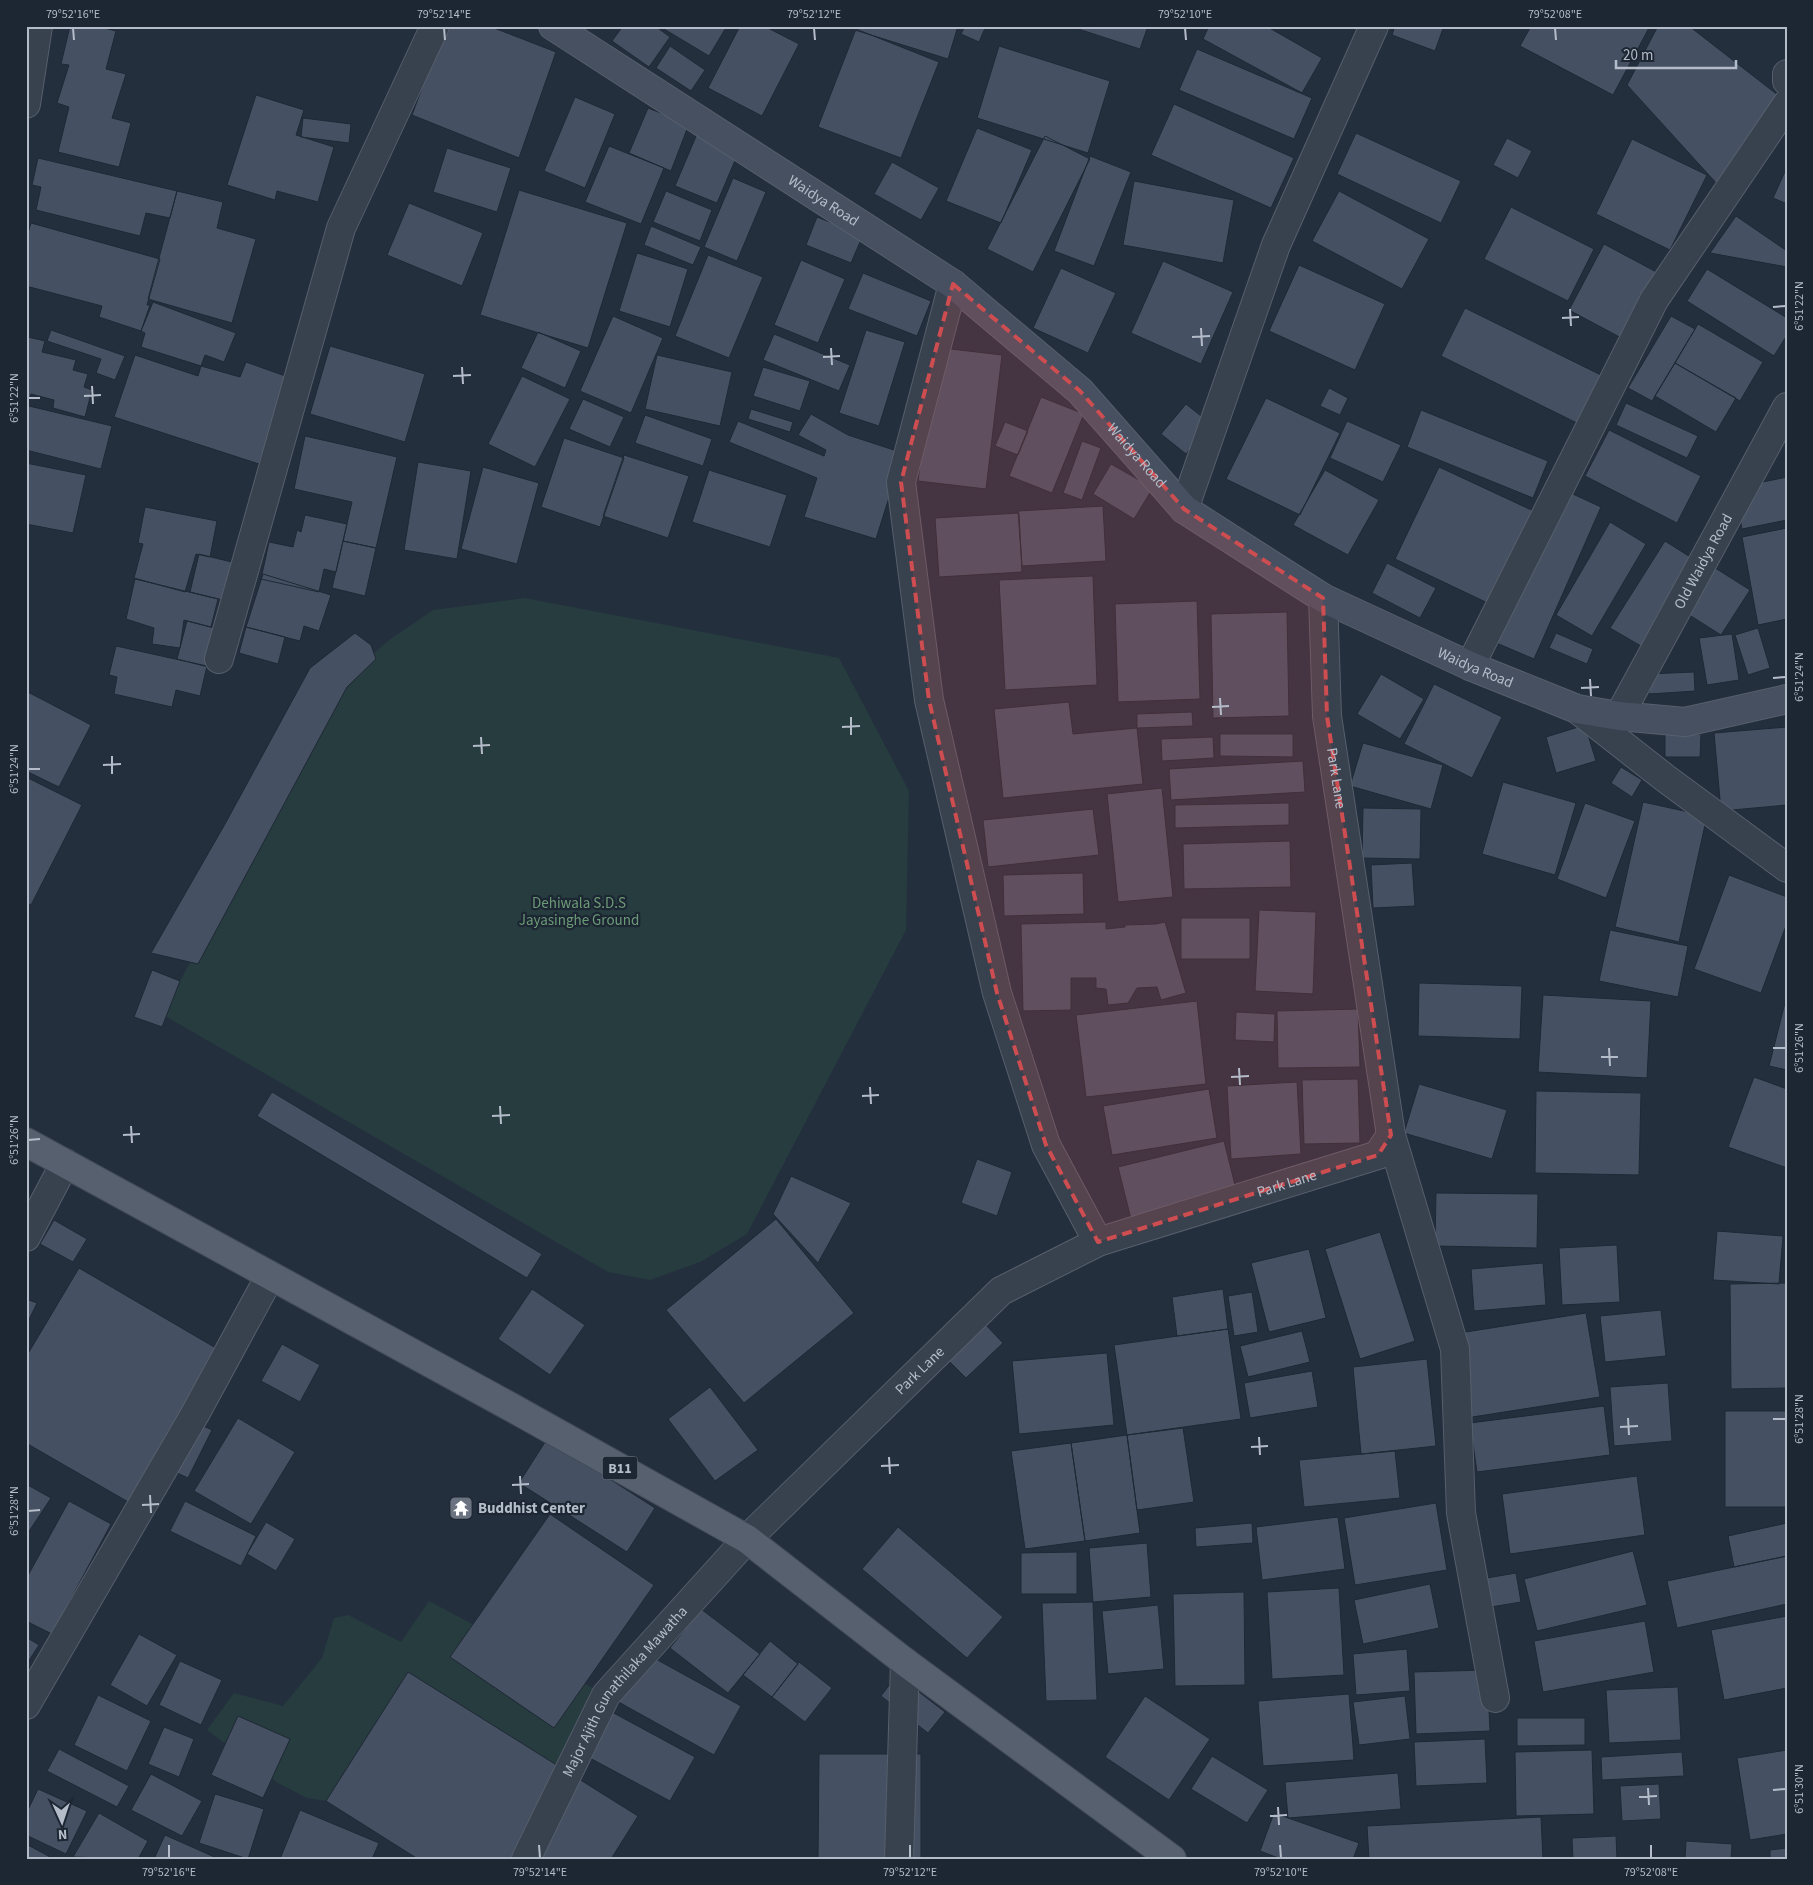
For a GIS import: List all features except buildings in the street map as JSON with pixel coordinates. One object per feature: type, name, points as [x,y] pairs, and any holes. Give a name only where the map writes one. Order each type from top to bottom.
[{"type":"main road","name":"B11","points":[[26,1142],[747,1538],[906,1662],[1172,1859]]},
{"type":"street","points":[[26,104],[38,26]]},
{"type":"street","points":[[219,659],[341,228],[435,26]]},
{"type":"street","name":"Waidya Road","points":[[553,26],[953,284],[1080,391],[1184,509],[1322,598],[1470,666],[1577,709],[1619,716],[1685,722],[1787,699]]},
{"type":"street","points":[[1184,509],[1276,245],[1374,26]]},
{"type":"street","points":[[1787,74],[1787,81]]},
{"type":"street","points":[[1470,666],[1654,300],[1787,104]]},
{"type":"street","points":[[953,284],[901,482],[929,700],[997,993],[1046,1145],[1098,1242]]},
{"type":"street","name":"Old Waidya Road","points":[[1619,716],[1787,407]]},
{"type":"street","name":"Park Lane","points":[[747,1538],[1001,1291],[1098,1242],[1378,1155],[1391,1135],[1327,716],[1322,598]]},
{"type":"street","points":[[1577,709],[1787,868]]},
{"type":"street","points":[[1391,1135],[1455,1349],[1460,1513],[1495,1698]]},
{"type":"street","points":[[26,1237],[65,1163]]},
{"type":"street","points":[[26,1705],[196,1414],[270,1276]]},
{"type":"street","name":"Major Ajith Gunathilaka Mawatha","points":[[526,1859],[606,1695],[747,1538]]},
{"type":"street","points":[[899,1859],[906,1662]]},
{"type":"highlighted area","points":[[953,284],[1080,391],[1184,509],[1323,598],[1327,716],[1391,1135],[1378,1155],[1098,1242],[1046,1145],[997,993],[929,700],[901,482]]},
{"type":"green space","name":"Dehiwala S.D.S Jayasinghe Ground","points":[[525,598],[839,658],[909,791],[906,930],[747,1234],[700,1262],[650,1280],[608,1272],[160,1013],[180,981],[341,682],[389,640],[433,610]]},
{"type":"green space","points":[[429,1601],[606,1695],[555,1798],[395,1702],[326,1801],[307,1798],[278,1783],[207,1730],[234,1693],[283,1706],[322,1658],[334,1618],[348,1615],[401,1642]]},
{"type":"place","name":"Buddhist Center","points":[[461,1508]]}]
